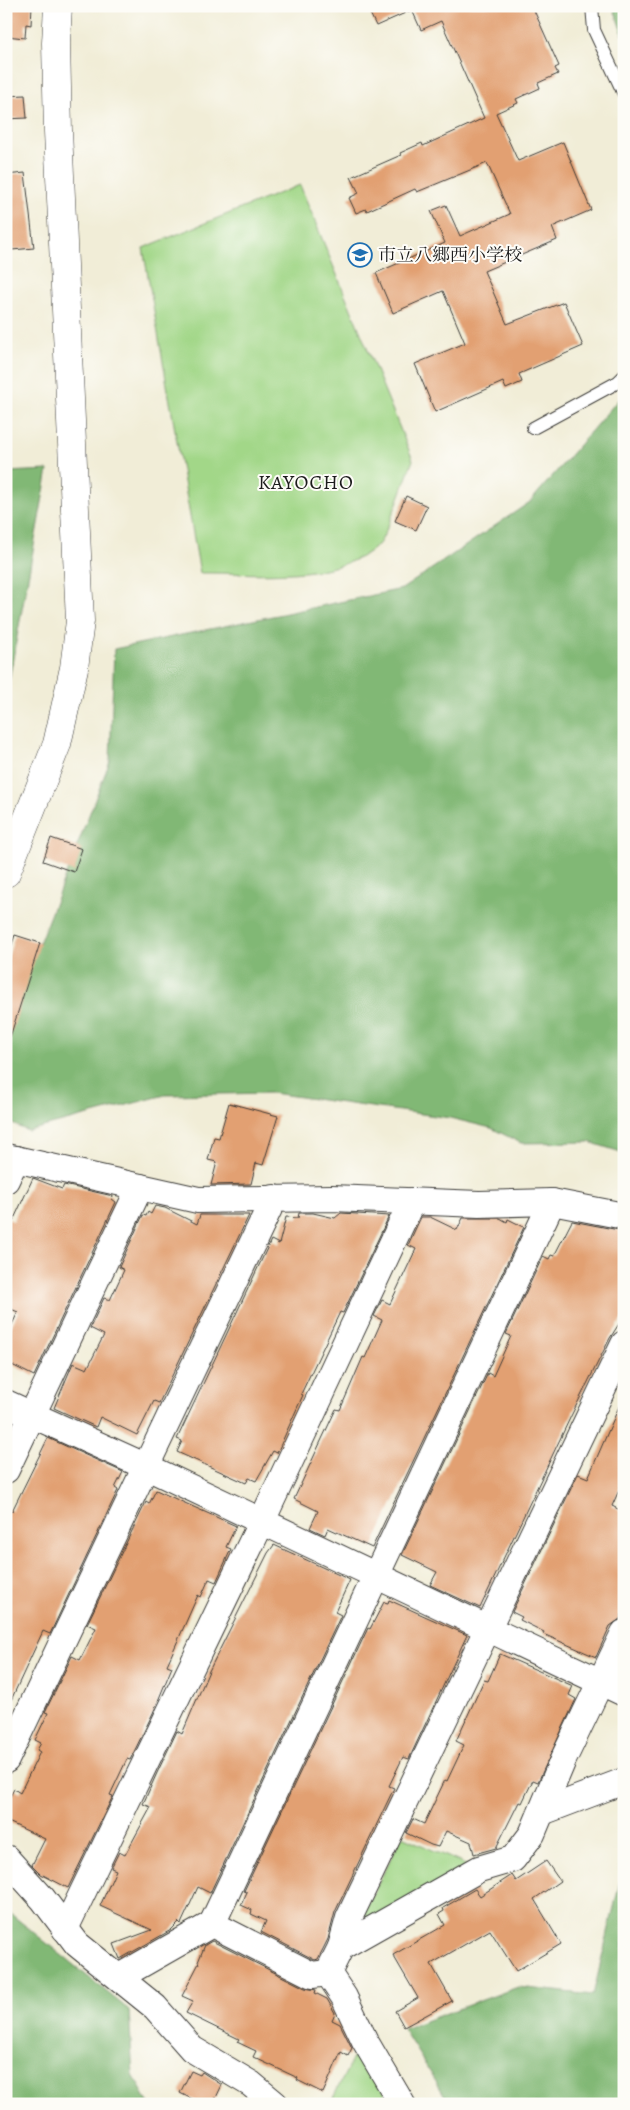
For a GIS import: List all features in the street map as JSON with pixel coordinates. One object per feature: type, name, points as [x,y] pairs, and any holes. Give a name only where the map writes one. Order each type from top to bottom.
[{"type":"street","points":[[6,873],[57,744],[72,678],[80,620],[58,131],[56,43],[58,6]]},
{"type":"street","points":[[10,1166],[140,1187],[198,1200],[274,1198],[479,1204],[552,1202],[624,1216]]},
{"type":"street","points":[[6,1470],[140,1187]]},
{"type":"street","points":[[6,1760],[274,1198]]},
{"type":"street","points":[[65,1929],[261,1523],[412,1201]]},
{"type":"street","points":[[119,1977],[212,1924],[552,1202]]},
{"type":"street","points":[[328,1973],[341,1947],[349,1918],[624,1344]]},
{"type":"street","points":[[6,1403],[147,1467],[261,1523],[624,1693]]},
{"type":"street","points":[[341,1947],[479,1869],[513,1859],[532,1834],[563,1760],[624,1633]]},
{"type":"street","points":[[542,1812],[624,1781]]},
{"type":"street","points":[[6,1858],[43,1899],[77,1944],[155,2007],[192,2049],[251,2084],[275,2104]]},
{"type":"street","points":[[212,1924],[312,1975],[328,1973]]},
{"type":"street","points":[[328,1973],[344,1997],[365,2041],[402,2104]]},
{"type":"lane","points":[[592,6],[594,30],[624,94]]},
{"type":"lane","points":[[533,428],[618,382],[624,376]]},
{"type":"green space","points":[[613,6],[624,6],[624,39]]},
{"type":"green space","points":[[300,185],[413,460],[381,540],[378,545],[361,557],[340,565],[294,573],[200,573],[143,248]]},
{"type":"green space","points":[[624,393],[624,1153],[589,1142],[521,1143],[491,1128],[450,1118],[272,1093],[165,1095],[28,1131],[6,1121],[6,1028],[110,761],[114,649],[402,589],[530,502]]},
{"type":"green space","points":[[48,470],[6,696],[6,472]]},
{"type":"green space","points":[[402,1836],[468,1866],[364,1927],[360,1920]]},
{"type":"green space","points":[[624,1865],[624,2104],[450,2104],[403,2029],[518,1987],[593,1995]]},
{"type":"green space","points":[[6,1910],[129,2010],[133,2075],[149,2104],[6,2104]]},
{"type":"green space","points":[[358,2048],[391,2104],[330,2104]]},
{"type":"building","points":[[6,6],[32,6],[31,25],[26,24],[25,38],[6,36]]},
{"type":"building","points":[[380,6],[532,6],[559,66],[555,68],[558,74],[538,83],[540,88],[516,99],[518,103],[496,113],[518,161],[563,142],[591,210],[552,227],[557,240],[484,271],[507,324],[564,302],[583,346],[519,374],[522,382],[506,389],[503,382],[435,412],[415,364],[465,343],[443,291],[393,313],[376,273],[445,243],[431,211],[446,205],[460,236],[510,214],[487,163],[417,192],[415,189],[367,211],[366,209],[356,213],[349,198],[359,193],[351,177],[401,155],[400,153],[422,143],[423,146],[484,118],[441,21],[421,30],[412,10],[376,26],[369,11]]},
{"type":"building","points":[[25,95],[27,118],[6,119],[6,96]]},
{"type":"building","points":[[25,173],[34,248],[12,250],[11,243],[6,243],[6,175]]},
{"type":"building","points":[[406,496],[427,506],[416,530],[395,521]]},
{"type":"building","points":[[51,838],[82,849],[74,872],[43,861]]},
{"type":"building","points":[[15,935],[40,943],[10,1037],[6,1037],[6,963]]},
{"type":"building","points":[[229,1103],[278,1116],[263,1165],[256,1163],[251,1184],[211,1185],[217,1162],[208,1160],[214,1137],[219,1138]]},
{"type":"building","points":[[33,1178],[62,1189],[64,1185],[113,1196],[112,1199],[116,1202],[34,1376],[6,1362],[6,1337],[18,1312],[6,1307],[6,1218],[13,1221]]},
{"type":"building","points":[[155,1206],[165,1208],[197,1224],[200,1215],[249,1215],[159,1403],[154,1401],[137,1435],[100,1417],[96,1427],[54,1408],[73,1363],[87,1369],[104,1335],[90,1328],[104,1298],[110,1300],[124,1270],[119,1267],[143,1215],[146,1216],[148,1212],[151,1214]]},
{"type":"building","points":[[299,1213],[313,1213],[335,1218],[341,1213],[389,1216],[343,1313],[340,1312],[301,1394],[303,1395],[277,1453],[273,1451],[256,1481],[249,1478],[246,1483],[177,1452],[182,1441],[177,1439],[271,1240],[279,1244],[286,1217],[298,1218]]},
{"type":"building","points":[[421,1217],[430,1217],[457,1230],[463,1218],[500,1218],[507,1222],[508,1219],[524,1227],[372,1548],[328,1528],[325,1535],[310,1528],[318,1511],[294,1499],[336,1409],[340,1410],[363,1357],[365,1358],[382,1320],[374,1316],[382,1300],[390,1304],[416,1249],[408,1245]]},
{"type":"building","points":[[572,1221],[624,1231],[624,1316],[610,1338],[571,1416],[480,1608],[430,1585],[437,1572],[402,1555],[488,1373],[493,1376],[511,1336],[506,1334],[543,1256],[549,1259],[551,1255],[554,1256]]},
{"type":"building","points":[[624,1395],[624,1479],[612,1506],[624,1512],[624,1611],[620,1619],[610,1626],[596,1657],[543,1634],[544,1632],[520,1620],[522,1617],[512,1612],[578,1474],[588,1478]]},
{"type":"building","points":[[48,1438],[123,1472],[115,1488],[118,1490],[50,1634],[43,1631],[6,1711],[6,1508],[12,1511]]},
{"type":"building","points":[[156,1490],[236,1526],[226,1547],[231,1549],[216,1582],[209,1579],[201,1597],[198,1595],[167,1665],[172,1667],[153,1713],[130,1760],[127,1759],[110,1795],[113,1796],[68,1888],[41,1874],[32,1865],[45,1839],[6,1821],[6,1804],[14,1789],[20,1793],[40,1752],[37,1750],[41,1743],[35,1740],[48,1713],[45,1712],[72,1656],[80,1660],[96,1628],[87,1624],[146,1502],[149,1504]]},
{"type":"building","points":[[274,1545],[350,1580],[335,1612],[341,1615],[210,1893],[198,1887],[181,1924],[179,1922],[171,1930],[120,1959],[114,1944],[152,1930],[100,1906],[116,1870],[111,1868],[119,1852],[125,1855],[151,1807],[143,1804],[157,1773],[177,1731],[182,1734],[209,1671],[268,1553]]},
{"type":"building","points":[[389,1600],[467,1635],[409,1759],[403,1757],[389,1786],[394,1788],[335,1912],[328,1939],[318,1959],[315,1960],[261,1932],[266,1921],[251,1914],[252,1910],[241,1905],[247,1892],[244,1891],[368,1628],[370,1629],[384,1602],[388,1603]]},
{"type":"building","points":[[500,1654],[573,1686],[569,1695],[576,1699],[538,1782],[533,1780],[522,1803],[519,1802],[496,1848],[474,1854],[471,1842],[446,1831],[438,1847],[431,1845],[406,1833],[413,1819],[424,1824],[445,1780],[447,1781],[464,1745],[456,1741],[484,1680],[488,1681]]},
{"type":"building","points":[[546,1861],[560,1881],[534,1899],[561,1944],[516,1971],[490,1930],[431,1964],[452,2001],[404,2027],[395,2011],[418,1998],[393,1955],[445,1925],[439,1914],[444,1911],[443,1908],[475,1889],[480,1896],[512,1875],[516,1881]]},
{"type":"building","points":[[212,1941],[305,1988],[316,1990],[315,1993],[327,1999],[335,2013],[332,2020],[340,2024],[352,2048],[348,2056],[341,2052],[323,2093],[297,2080],[298,2078],[253,2057],[256,2051],[237,2042],[239,2039],[186,2013],[193,2001],[182,1996],[199,1963],[205,1945]]},
{"type":"building","points":[[191,2071],[200,2075],[202,2072],[222,2085],[213,2104],[202,2104],[180,2093]]},
{"type":"place","name":"市立八郷西小学校","points":[[360,255]]},
{"type":"district","name":"KAYOCHO","points":[[306,482]]}]
